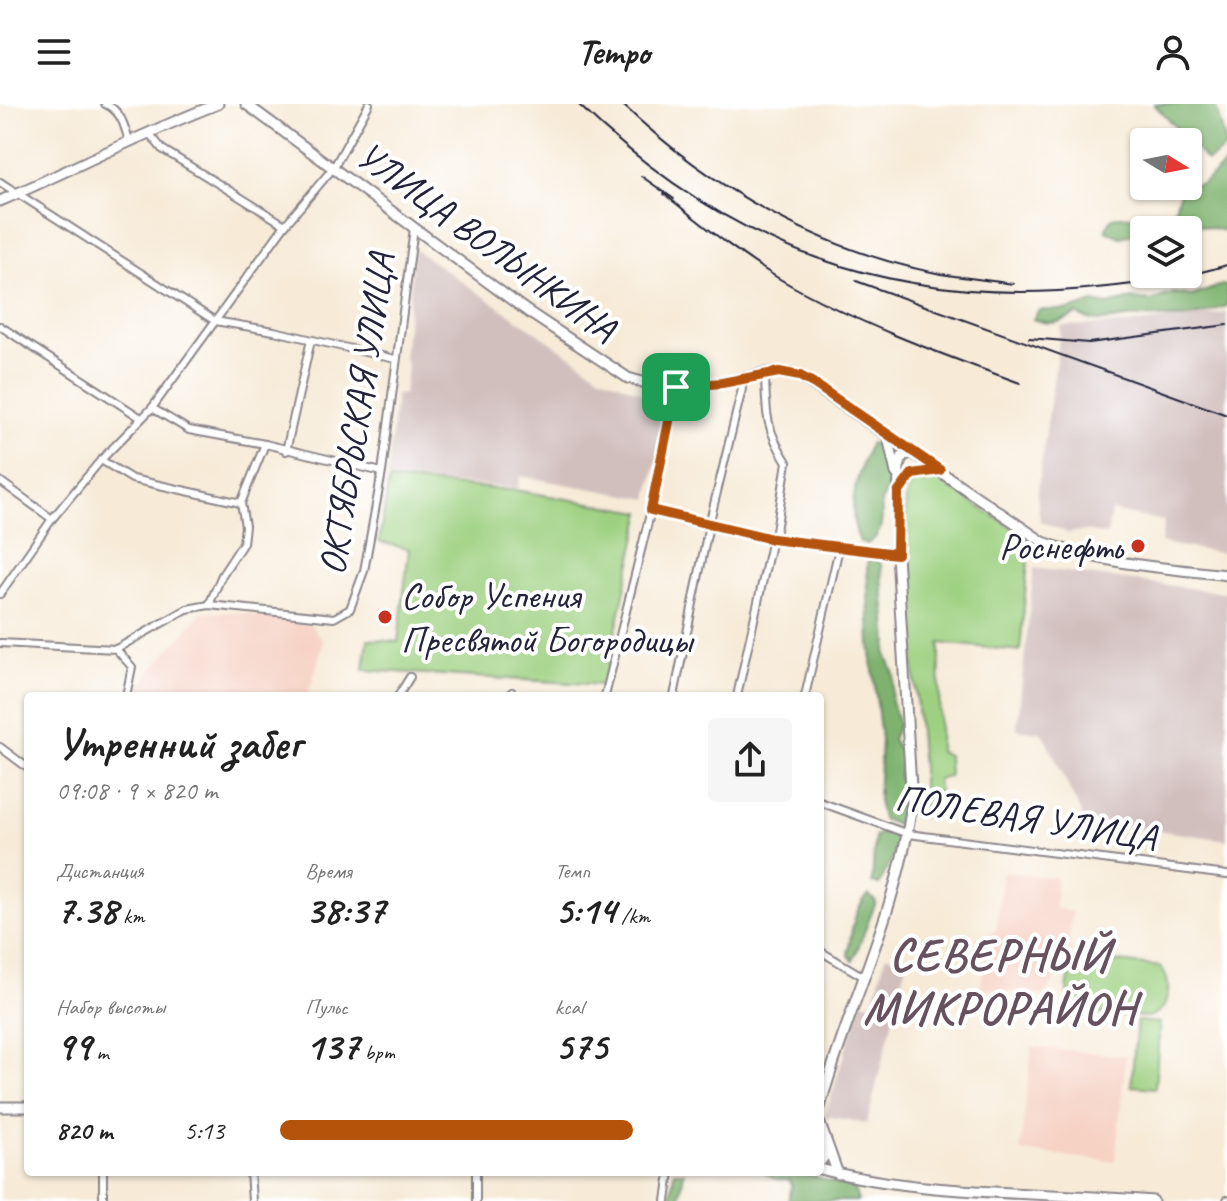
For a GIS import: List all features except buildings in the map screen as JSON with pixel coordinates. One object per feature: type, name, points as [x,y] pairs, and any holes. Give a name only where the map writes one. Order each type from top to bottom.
[{"type":"street","points":[[105,104],[113,107],[125,124],[130,143]]},
{"type":"street","points":[[0,201],[170,122],[218,104]]},
{"type":"street","name":"УЛИЦА ВОЛЫНКИНА","points":[[246,104],[527,311],[614,370],[643,384],[676,387],[779,372],[800,376],[1043,542],[1147,566],[1227,575]]},
{"type":"street","points":[[0,594],[52,519],[101,460],[152,408],[285,225],[334,167],[369,104]]},
{"type":"street","points":[[149,133],[162,149],[285,225]]},
{"type":"street","points":[[0,182],[215,321],[274,331],[395,359]]},
{"type":"street","name":"ОКТЯБРЬСКАЯ УЛИЦА","points":[[209,605],[334,618],[350,609],[364,571],[382,472],[414,228]]},
{"type":"street","points":[[0,326],[141,418]]},
{"type":"street","points":[[286,451],[311,340]]},
{"type":"street","points":[[738,692],[776,531],[787,462],[771,437],[765,373]]},
{"type":"street","points":[[675,692],[709,525],[742,389],[740,378]]},
{"type":"street","points":[[606,692],[651,510],[676,387]]},
{"type":"street","points":[[152,408],[189,430],[265,444],[382,472]]},
{"type":"street","points":[[887,435],[898,493]]},
{"type":"street","points":[[0,643],[116,649],[187,609],[209,605],[222,575],[243,543],[245,526],[241,503],[265,444]]},
{"type":"street","points":[[824,1093],[897,879],[912,804],[897,554],[898,493],[899,467],[902,457],[915,454],[912,474],[898,493]]},
{"type":"street","points":[[101,460],[132,479],[241,503]]},
{"type":"street","points":[[912,474],[940,470]]},
{"type":"street","points":[[0,481],[52,519]]},
{"type":"street","points":[[651,510],[772,539],[897,554]]},
{"type":"street","points":[[806,692],[839,548]]},
{"type":"street","points":[[116,649],[132,667],[127,692]]},
{"type":"street","points":[[401,692],[410,677]]},
{"type":"street","points":[[0,747],[24,765]]},
{"type":"street","name":"ПОЛЕВАЯ УЛИЦА","points":[[824,803],[908,834],[1227,875]]},
{"type":"street","points":[[824,953],[864,977]]},
{"type":"street","points":[[0,1107],[24,1107]]},
{"type":"street","points":[[824,1136],[838,1174]]},
{"type":"street","points":[[824,1153],[825,1139]]},
{"type":"street","points":[[824,1170],[857,1179],[934,1189],[1153,1201]]},
{"type":"street","points":[[103,1176],[103,1201]]},
{"type":"street","points":[[250,1176],[252,1201]]},
{"type":"street","points":[[476,1176],[476,1201]]},
{"type":"street","points":[[666,1201],[669,1176]]},
{"type":"shaded area","points":[[414,249],[599,375],[669,404],[648,499],[520,476],[518,488],[387,478],[396,395],[404,394],[407,365],[404,358]]},
{"type":"shaded area","points":[[1227,313],[1227,554],[1161,543],[1164,521],[1111,511],[1107,535],[1085,531],[1068,533],[1040,521],[1037,494],[1061,326],[1127,324]]},
{"type":"shaded area","points":[[1034,568],[1227,593],[1227,840],[1084,820],[1046,739],[1040,732],[1017,729]]},
{"type":"shaded area","points":[[202,612],[245,613],[311,625],[323,641],[308,692],[137,692],[151,670]]},
{"type":"shaded area","points":[[1003,872],[1056,878],[1055,908],[1072,912],[1067,956],[1045,996],[980,988],[989,934],[996,931]]},
{"type":"shaded area","points":[[886,955],[907,962],[867,1123],[825,1116],[861,1001],[873,1003]]},
{"type":"shaded area","points":[[1032,1047],[1126,1056],[1115,1162],[1020,1151]]},
{"type":"green space","points":[[1154,104],[1215,104],[1227,147],[1207,161],[1202,156],[1202,128],[1176,128]]},
{"type":"green space","points":[[1227,163],[1227,229],[1202,226],[1202,216],[1156,216],[1174,210],[1177,200],[1202,200],[1202,184]]},
{"type":"green space","points":[[1130,216],[1130,235],[1120,237],[1105,230],[1111,219]]},
{"type":"green space","points":[[1227,286],[1227,306],[1194,316],[1100,321],[1077,314],[1050,323],[1033,319],[1039,310],[1070,310],[1094,302],[1108,305],[1132,299],[1151,301],[1174,293],[1192,296]]},
{"type":"green space","points":[[870,443],[882,444],[887,449],[888,477],[881,502],[881,526],[867,544],[860,542],[853,505],[857,480]]},
{"type":"green space","points":[[931,476],[1030,539],[1020,651],[940,643],[939,752],[948,755],[949,776],[937,779],[942,816],[922,817],[922,768],[905,564],[906,497],[910,485]]},
{"type":"green space","points":[[389,480],[521,491],[642,512],[604,685],[364,670],[368,639],[398,642],[409,549],[379,542]]},
{"type":"green space","points":[[872,557],[881,564],[888,642],[886,654],[894,674],[891,701],[899,724],[892,739],[902,755],[898,825],[882,819],[878,800],[881,740],[870,644],[867,563]]},
{"type":"green space","points":[[882,833],[897,837],[894,854],[879,885],[872,883],[875,836]]},
{"type":"green space","points":[[869,895],[876,902],[853,961],[848,954],[854,922],[859,907]]},
{"type":"green space","points":[[1085,958],[1161,967],[1168,981],[1165,1004],[1161,1010],[1147,1017],[1079,1012],[1070,1001],[1068,983],[1073,962]]},
{"type":"green space","points":[[1137,1021],[1160,1023],[1155,1088],[1131,1086]]},
{"type":"green space","points":[[673,1176],[683,1176],[679,1201],[670,1201]]},
{"type":"green space","points":[[770,1176],[812,1176],[854,1189],[858,1201],[788,1201],[792,1186],[789,1180]]},
{"type":"railway","points":[[578,104],[634,154],[693,196],[753,231],[816,258],[881,277],[949,288],[1021,292],[1146,282],[1227,265]]},
{"type":"railway","points":[[622,104],[692,163],[730,189],[810,232],[896,264],[1013,284]]},
{"type":"railway","points":[[641,176],[674,199]]},
{"type":"railway","points":[[664,194],[749,259],[807,294],[896,336],[1020,383]]},
{"type":"railway","points":[[856,281],[1227,415]]},
{"type":"railway","points":[[1029,338],[1089,343],[1227,325]]},
{"type":"place","name":"Роснефть","points":[[1138,546]]},
{"type":"place","name":"Собор Успения Пресвятой Богородицы","points":[[385,617]]},
{"type":"district","name":"СЕВЕРНЫЙ МИКРОРАЙОН","points":[[1000,980]]},
{"type":"route","points":[[765,373],[800,376],[940,470],[912,474],[898,493],[897,554],[772,539],[651,510],[676,387],[722,383],[765,373]]}]
